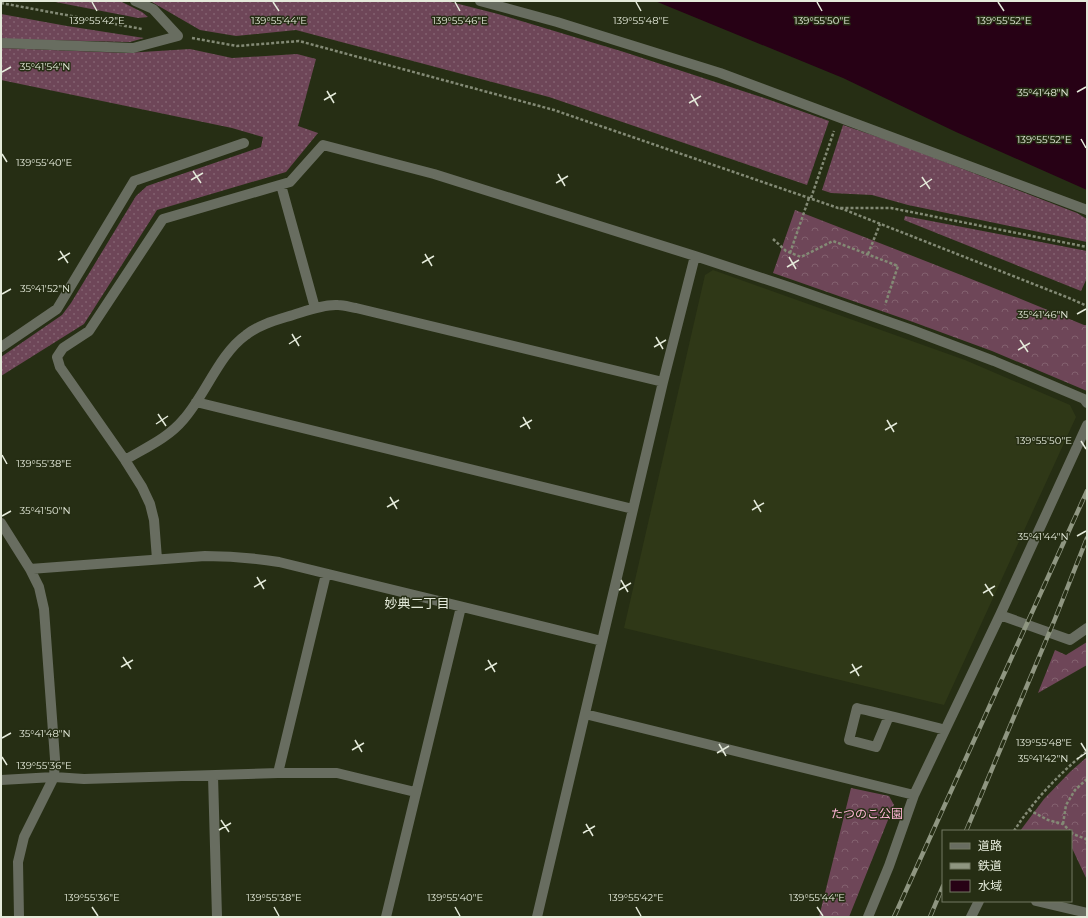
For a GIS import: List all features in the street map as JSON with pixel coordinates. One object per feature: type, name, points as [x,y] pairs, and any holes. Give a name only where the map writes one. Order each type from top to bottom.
[{"type":"street","points":[[1,43],[134,48],[178,36],[153,9],[135,1]]},
{"type":"street","points":[[480,1],[557,22],[720,73],[1087,210]]},
{"type":"street","points":[[1,347],[57,308],[134,181],[244,143]]},
{"type":"street","points":[[157,559],[154,520],[150,504],[142,487],[60,367],[56,357],[63,348],[89,332],[163,219],[290,182],[323,145],[434,174],[695,256],[912,330],[994,361],[1084,399],[1087,403]]},
{"type":"street","points":[[281,184],[315,308]]},
{"type":"street","points":[[537,917],[663,382],[695,256]]},
{"type":"street","points":[[125,460],[171,432],[184,420],[227,353],[245,335],[271,321],[315,308],[338,305],[356,308],[663,382]]},
{"type":"street","points":[[196,402],[633,509]]},
{"type":"street","points":[[868,917],[890,866],[914,796],[1000,615],[1087,425]]},
{"type":"street","points":[[1,523],[39,587],[44,609],[55,759],[54,777],[24,837],[18,862],[19,917]]},
{"type":"street","points":[[30,570],[211,556],[254,558],[279,562],[602,641]]},
{"type":"street","points":[[278,773],[326,574]]},
{"type":"street","points":[[386,917],[460,607]]},
{"type":"street","points":[[1000,615],[1070,640],[1087,628]]},
{"type":"street","points":[[889,716],[876,747],[849,740],[857,708],[889,716],[945,730]]},
{"type":"street","points":[[585,714],[914,796]]},
{"type":"street","points":[[1,780],[54,777],[84,779],[278,773],[337,773],[416,792]]},
{"type":"street","points":[[213,776],[217,917]]},
{"type":"street","points":[[971,917],[978,902]]},
{"type":"street","points":[[1040,902],[1087,913]]},
{"type":"path","points":[[1,3],[149,30]]},
{"type":"path","points":[[178,36],[237,46],[299,41],[554,110],[838,208],[1087,306]]},
{"type":"path","points":[[790,253],[838,117]]},
{"type":"path","points":[[838,208],[891,208],[1087,247]]},
{"type":"path","points":[[868,254],[880,224]]},
{"type":"path","points":[[773,239],[786,251],[801,257],[833,241],[898,266],[880,319]]},
{"type":"path","points":[[1015,830],[1035,802],[1056,779],[1087,751]]},
{"type":"path","points":[[1063,824],[1066,805],[1075,790],[1087,779]]},
{"type":"path","points":[[1029,810],[1048,820],[1063,824],[1068,830]]},
{"type":"path","points":[[1072,833],[1086,839],[1087,844]]},
{"type":"shaded area","points":[[713,270],[965,360],[1070,405],[1076,417],[944,705],[624,628],[705,275]]},
{"type":"green space","points":[[50,1],[120,1],[142,12],[148,17],[138,18]]},
{"type":"green space","points":[[150,1],[447,1],[498,14],[624,52],[829,121],[807,185],[549,97],[296,30],[236,36],[200,30]]},
{"type":"green space","points":[[1,14],[144,38],[130,42],[1,39]]},
{"type":"green space","points":[[1,48],[126,53],[190,49],[232,58],[297,54],[316,59],[298,126],[318,133],[286,172],[157,210],[84,324],[1,376],[1,357],[62,315],[71,303],[136,196],[147,186],[261,147],[263,137],[232,128],[1,80]]},
{"type":"green space","points":[[843,125],[901,145],[1077,213],[1087,219],[1087,242],[908,205],[872,195],[831,193],[822,190]]},
{"type":"green space","points":[[795,210],[1087,325],[1087,391],[992,351],[773,273]]},
{"type":"green space","points":[[905,216],[1087,251],[1087,278],[1081,291],[904,220]]},
{"type":"green space","points":[[1087,642],[1087,665],[1038,693],[1055,650],[1066,655]]},
{"type":"green space","points":[[1087,757],[1087,880],[1072,848],[1072,830],[1021,830],[1044,799]]},
{"type":"green space","name":"たつのこ公園","points":[[851,788],[889,796],[894,805],[849,917],[819,917]]},
{"type":"water","points":[[655,1],[1087,1],[1087,190],[956,132],[843,78]]},
{"type":"railway","points":[[894,917],[1087,491]]},
{"type":"railway","points":[[966,830],[1055,619],[1087,538]]},
{"type":"railway","points":[[930,917],[942,888]]},
{"type":"district","name":"妙典二丁目","points":[[417,603]]}]
